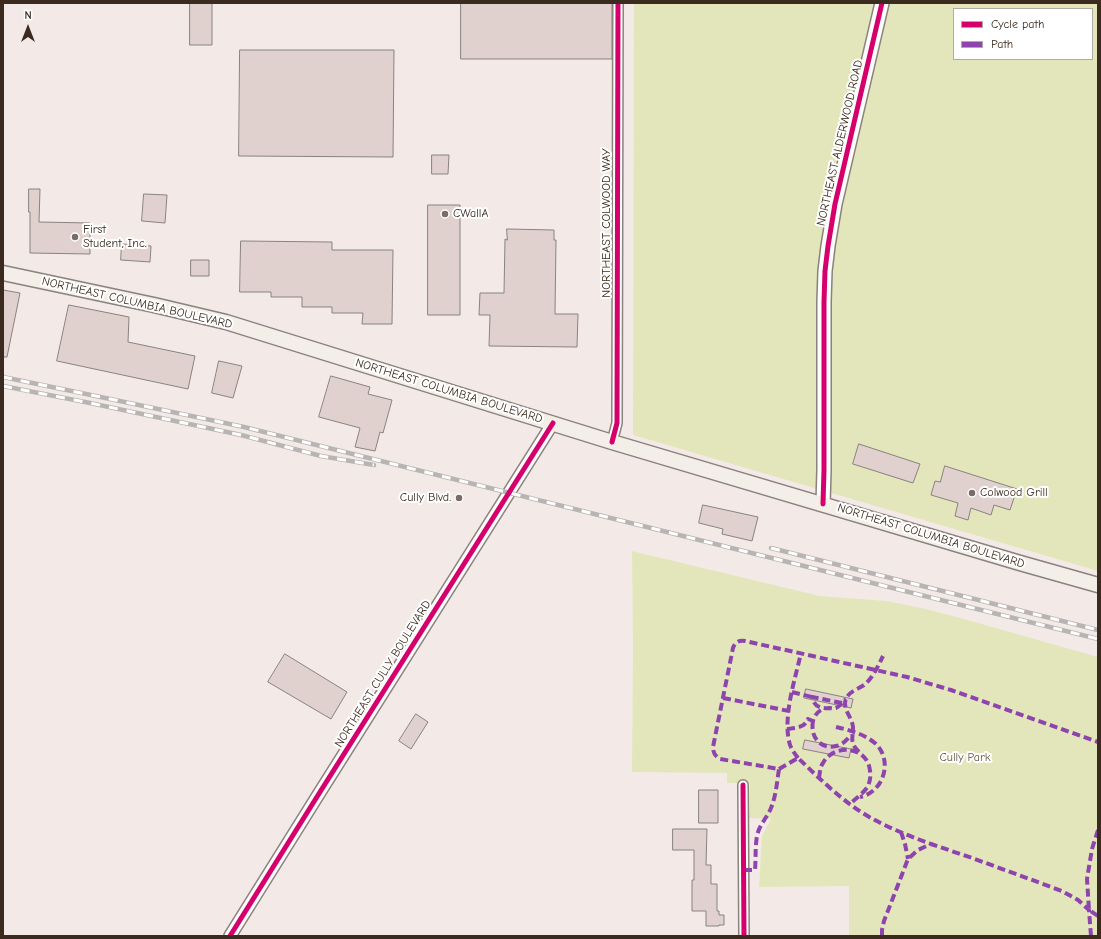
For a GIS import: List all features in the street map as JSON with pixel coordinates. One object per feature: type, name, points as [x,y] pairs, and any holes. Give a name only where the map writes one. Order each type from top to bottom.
[{"type":"main road","name":"NORTHEAST ALDERWOOD ROAD","points":[[823,504],[825,271],[835,204],[882,3]]},
{"type":"main road","name":"NORTHEAST COLUMBIA BOULEVARD","points":[[3,273],[210,318],[612,442],[1098,585]]},
{"type":"street","name":"NORTHEAST COLWOOD WAY","points":[[612,442],[617,423],[618,3]]},
{"type":"street","name":"NORTHEAST CULLY BOULEVARD","points":[[230,936],[553,423]]},
{"type":"street","points":[[743,785],[744,936]]},
{"type":"green space","points":[[634,3],[1098,3],[1098,571],[633,435]]},
{"type":"green space","name":"Cully Park","points":[[632,551],[820,596],[887,601],[926,609],[1098,657],[1098,936],[849,936],[849,886],[759,887],[762,836],[771,819],[749,818],[750,783],[727,783],[727,773],[632,772]]},
{"type":"building","points":[[190,3],[212,3],[212,45],[190,45]]},
{"type":"building","points":[[461,3],[612,3],[612,59],[461,59]]},
{"type":"building","points":[[240,50],[394,50],[393,157],[239,156]]},
{"type":"building","points":[[432,155],[449,155],[448,174],[432,174]]},
{"type":"building","points":[[29,189],[40,189],[39,222],[90,223],[90,254],[30,253]]},
{"type":"building","points":[[144,194],[167,195],[165,223],[142,221]]},
{"type":"building","points":[[428,205],[460,205],[460,315],[428,315]]},
{"type":"building","points":[[507,229],[554,230],[554,240],[556,240],[555,314],[578,314],[577,347],[489,346],[490,315],[479,315],[480,293],[504,293],[505,239],[507,240]]},
{"type":"building","points":[[241,241],[332,242],[332,250],[393,250],[392,324],[362,324],[363,313],[332,313],[332,307],[302,307],[302,297],[271,297],[271,292],[240,292]]},
{"type":"building","points":[[122,244],[151,246],[150,262],[121,260]]},
{"type":"building","points":[[191,260],[209,260],[209,276],[191,276]]},
{"type":"building","points":[[3,290],[20,293],[7,357],[3,357]]},
{"type":"building","points":[[69,305],[129,317],[128,342],[195,356],[188,389],[57,361]]},
{"type":"building","points":[[219,361],[242,366],[233,398],[212,393]]},
{"type":"building","points":[[331,376],[370,387],[368,394],[392,400],[383,433],[380,432],[375,451],[355,447],[360,428],[319,417]]},
{"type":"building","points":[[859,444],[920,464],[913,483],[853,464]]},
{"type":"building","points":[[945,466],[1017,489],[1010,510],[994,505],[991,515],[971,508],[968,520],[955,516],[958,503],[931,495],[935,481],[940,482]]},
{"type":"building","points":[[703,505],[758,517],[752,541],[722,534],[723,529],[699,523]]},
{"type":"building","points":[[285,654],[347,692],[331,719],[268,682]]},
{"type":"building","points":[[806,689],[853,699],[851,708],[804,698]]},
{"type":"building","points":[[416,714],[428,722],[411,749],[399,741]]},
{"type":"building","points":[[805,740],[851,749],[849,758],[803,749]]},
{"type":"building","points":[[699,790],[718,790],[718,823],[699,823]]},
{"type":"building","points":[[673,829],[707,829],[706,865],[711,865],[711,884],[717,884],[717,911],[719,911],[719,915],[724,915],[724,925],[706,926],[706,911],[692,911],[694,850],[673,850]]},
{"type":"railway","points":[[3,377],[244,427],[1098,639]]},
{"type":"railway","points":[[3,386],[241,435],[321,456],[374,465]]},
{"type":"railway","points":[[771,548],[1098,630]]},
{"type":"marked path","points":[[744,870],[755,870],[757,836],[759,828],[773,803],[779,769],[720,759],[714,753],[713,747],[733,648],[739,641],[745,641],[907,677],[951,690],[1098,742]]},
{"type":"marked path","points":[[798,758],[790,745],[788,734],[788,711],[801,653]]},
{"type":"marked path","points":[[859,752],[853,743],[853,727],[845,703],[847,696],[864,685],[870,679],[883,656]]},
{"type":"marked path","points":[[792,692],[812,697]]},
{"type":"marked path","points":[[842,703],[812,697],[816,705],[826,708],[836,708],[840,705],[846,699]]},
{"type":"marked path","points":[[723,698],[789,711]]},
{"type":"marked path","points":[[787,729],[802,726],[808,719],[813,721],[816,714],[823,709]]},
{"type":"marked path","points":[[813,721],[812,726],[814,736],[820,744],[825,746],[830,747],[838,745],[844,742],[851,735]]},
{"type":"marked path","points":[[836,727],[857,733],[872,741],[881,751],[884,759],[885,767],[880,783],[868,794],[860,797]]},
{"type":"marked path","points":[[819,778],[822,765],[828,757],[835,752],[850,750],[863,756],[868,763],[870,771],[868,786],[850,804]]},
{"type":"marked path","points":[[779,769],[798,758],[836,793],[861,812],[886,826],[931,844]]},
{"type":"marked path","points":[[1098,830],[1092,849],[1087,879],[1089,910],[1098,916]]},
{"type":"marked path","points":[[901,832],[908,859]]},
{"type":"marked path","points":[[882,936],[884,921],[908,859],[918,850],[931,844],[1062,891],[1078,900],[1089,910],[1091,936]]},
{"type":"cycle path","points":[[612,442],[617,423],[618,3]]},
{"type":"cycle path","points":[[823,504],[825,271],[835,204],[882,3]]},
{"type":"cycle path","points":[[230,936],[553,423]]},
{"type":"cycle path","points":[[743,785],[744,936]]},
{"type":"place","name":"CWallA","points":[[445,214]]},
{"type":"place","name":"First Student, Inc.","points":[[75,237]]},
{"type":"place","name":"Colwood Grill","points":[[972,493]]},
{"type":"place","name":"Cully Blvd.","points":[[459,498]]}]
